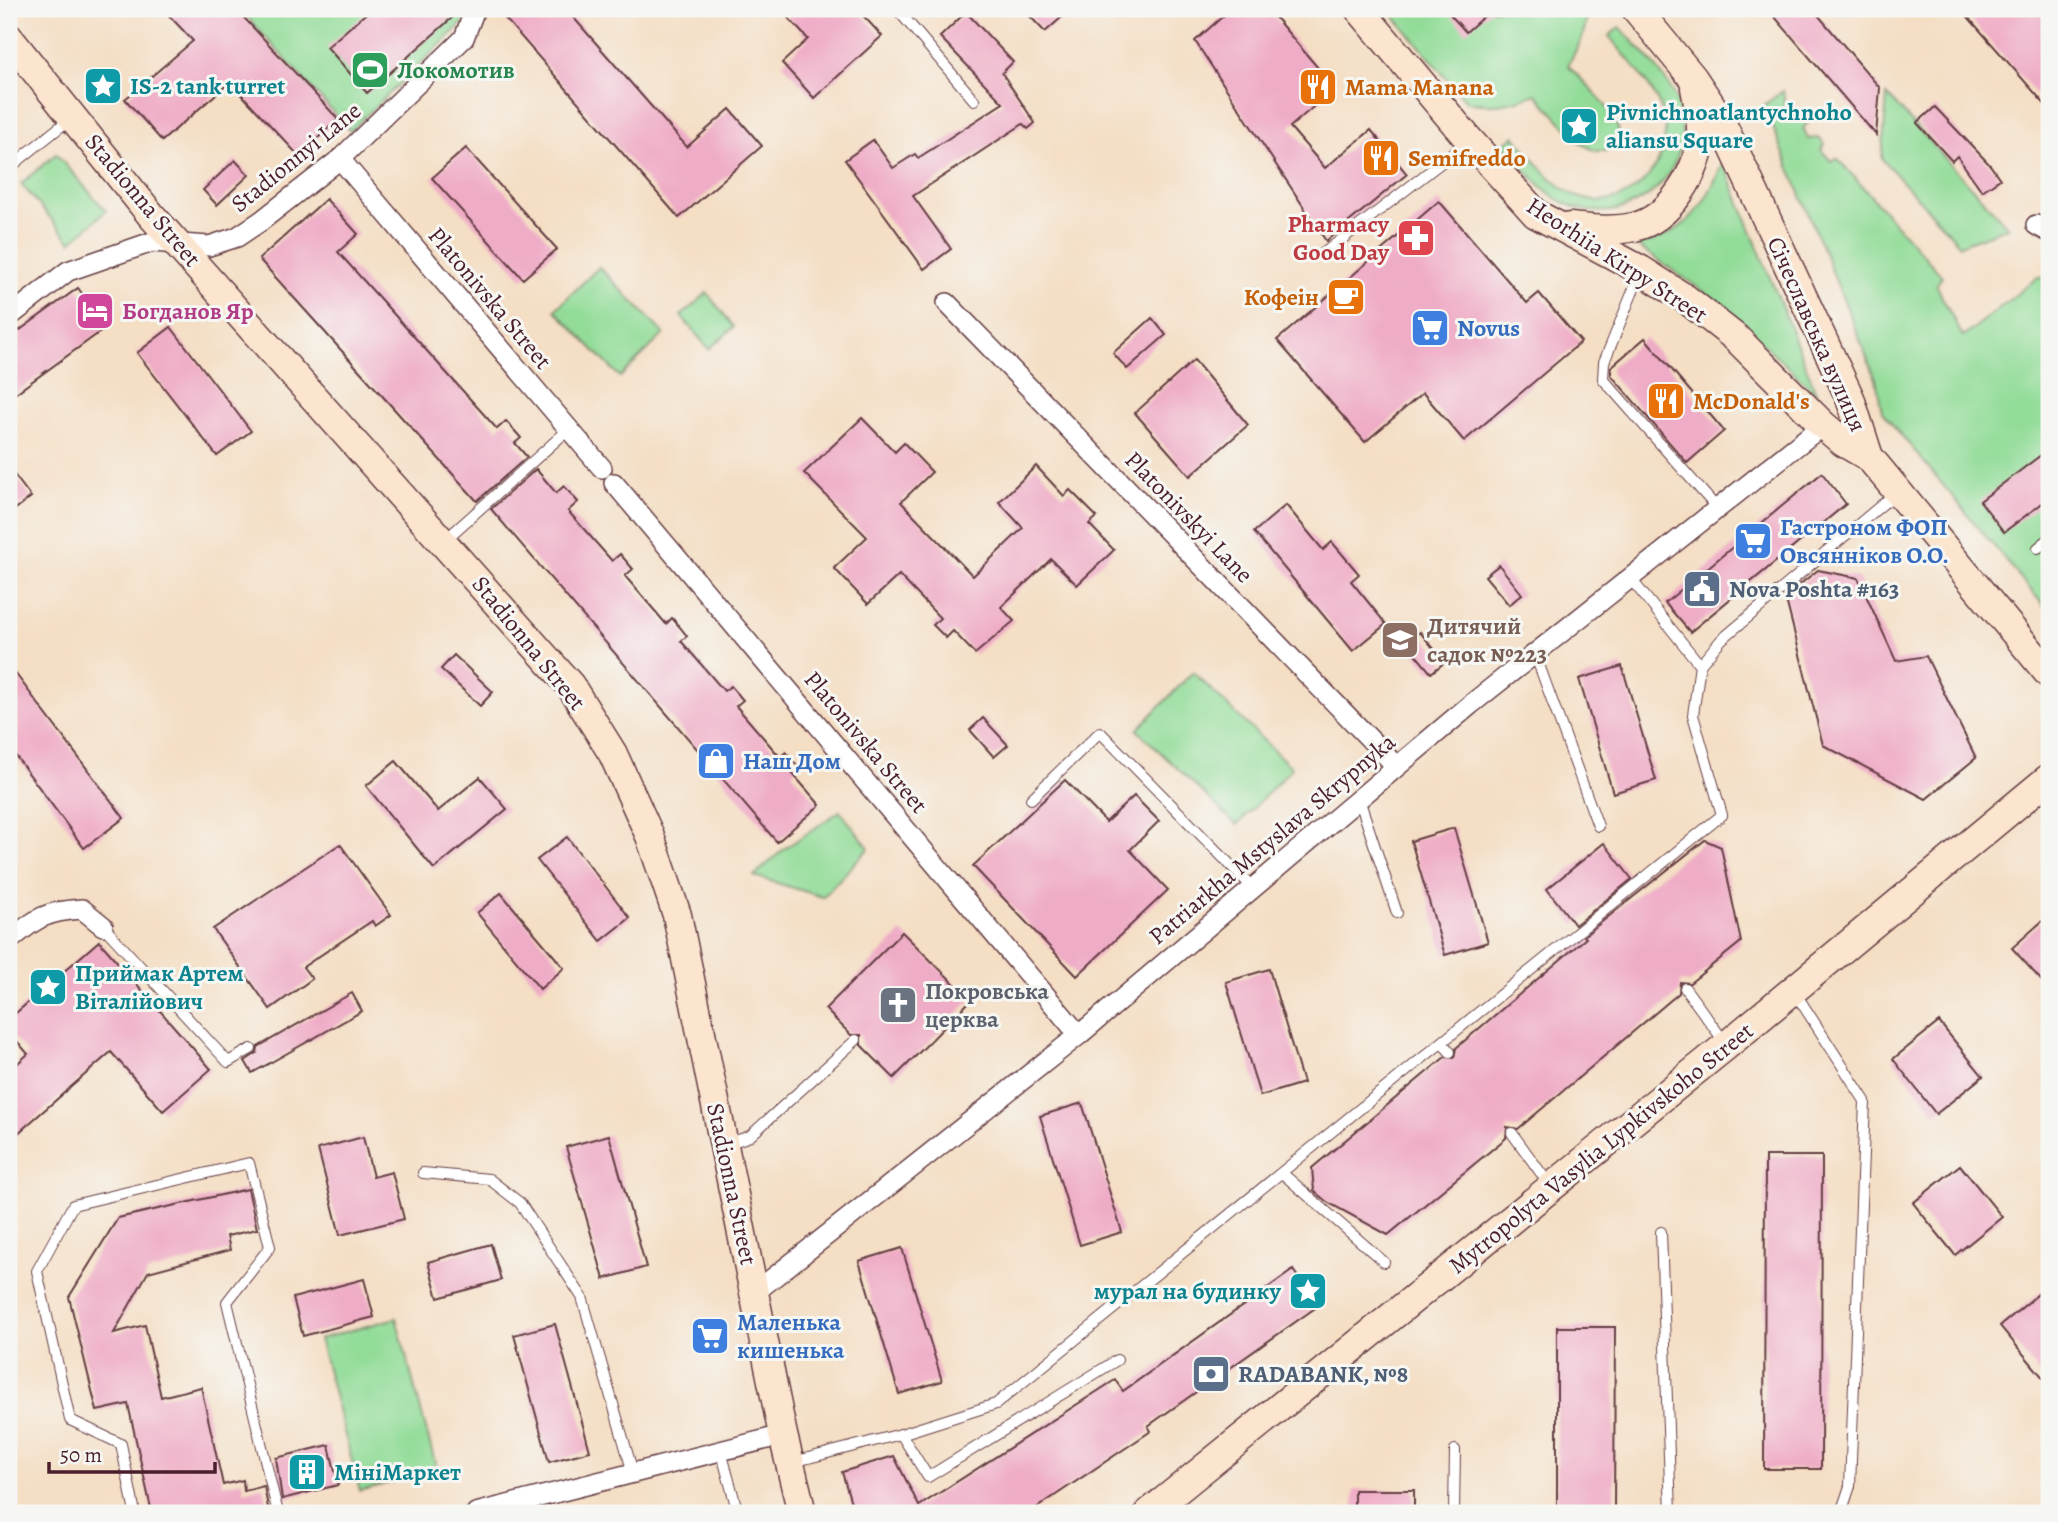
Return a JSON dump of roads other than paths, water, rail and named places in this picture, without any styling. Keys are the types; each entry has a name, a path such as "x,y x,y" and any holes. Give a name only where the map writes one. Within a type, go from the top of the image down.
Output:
{"street":[{"name":"Stadionnyi Lane","path":"9,317 68,271 152,242 209,246 237,237 340,159 464,38 475,9"},
{"name":"Heorhiia Kirpy Street","path":"1359,9 1469,141 1528,206 1555,225 1642,270 1686,299 1736,338 1823,425 1843,442 1869,457"},
{"name":"Січеславська вулиця","path":"1636,9 1693,78 1719,117 1850,398 1869,457 2049,674"},
{"name":"Stadionna Street","path":"9,38 151,215 570,685 613,754 650,836 677,915 783,1435 802,1513"},
{"path":"1555,225 1606,230 1636,227 1659,214 1681,191 1701,138 1693,78"},
{"name":"Platonivska Street","path":"340,159 1079,1035"},
{"name":"Platonivskyi Lane","path":"947,303 1396,766"},
{"name":"Patriarkha Mstyslava Skrypnyka","path":"754,1293 1079,1035 1396,766 1631,579 1716,507 1823,425"},
{"name":"Mytropolyta Vasylia Lypkivskoho Street","path":"1150,1513 1727,1045 2049,778"},
{"path":"9,941 34,919 52,911 82,909 103,926"},
{"path":"476,1513 783,1435"}],"lane":[{"path":"897,9 974,100"},
{"path":"9,168 73,115"},
{"path":"1325,253 1469,141"},
{"path":"1642,270 1604,362 1603,379 1716,507"},
{"path":"444,541 569,429"},
{"path":"789,1463 901,1434 996,1404 1621,904 1722,815 1693,715 1700,665 1721,640 1897,492"},
{"path":"2038,548 2049,539"},
{"path":"1631,579 1700,665"},
{"path":"1535,654 1598,826"},
{"path":"1031,799 1100,733 1253,888"},
{"path":"1358,798 1397,913"},
{"path":"103,926 228,1062 251,1049"},
{"path":"1685,988 1727,1045"},
{"path":"1794,990 1865,1101 1850,1486 1841,1513"},
{"path":"723,1145 750,1136 856,1040"},
{"path":"1443,1044 1450,1052"},
{"path":"1512,1133 1552,1188"},
{"path":"135,1513 121,1444 71,1420 37,1271 73,1205 249,1163 270,1247 227,1302 278,1513"},
{"path":"423,1173 489,1179 520,1203 582,1297 633,1473"},
{"path":"1282,1173 1384,1262"},
{"path":"1661,1232 1671,1513"},
{"path":"901,1434 928,1477 1117,1360"},
{"path":"1454,1513 1455,1450"},
{"path":"721,1451 738,1513"}],"place":[{"name":"Локомотив","path":"370,70"},
{"name":"IS-2 tank turret","path":"103,86"},
{"name":"Mama Manana","path":"1318,87"},
{"name":"Pivnichnoatlantychnoho aliansu Square","path":"1579,126"},
{"name":"Semifreddo","path":"1381,158"},
{"name":"Pharmacy Good Day","path":"1416,238"},
{"name":"Кофеiн","path":"1346,297"},
{"name":"Богданов Яр","path":"95,311"},
{"name":"Novus","path":"1430,328"},
{"name":"McDonald's","path":"1666,401"},
{"name":"Гастроном ФОП Овсянніков О.О.","path":"1753,541"},
{"name":"Nova Poshta #163","path":"1702,589"},
{"name":"Дитячий садок №223","path":"1400,640"},
{"name":"Наш Дом","path":"716,761"},
{"name":"Приймак Артем Віталійович","path":"48,987"},
{"name":"Покровська церква","path":"898,1005"},
{"name":"мурал на будинку","path":"1308,1291"},
{"name":"Маленька кишенька","path":"710,1336"},
{"name":"RADABANK, №8","path":"1211,1374"},
{"name":"МініМаркет","path":"307,1472"}]}
